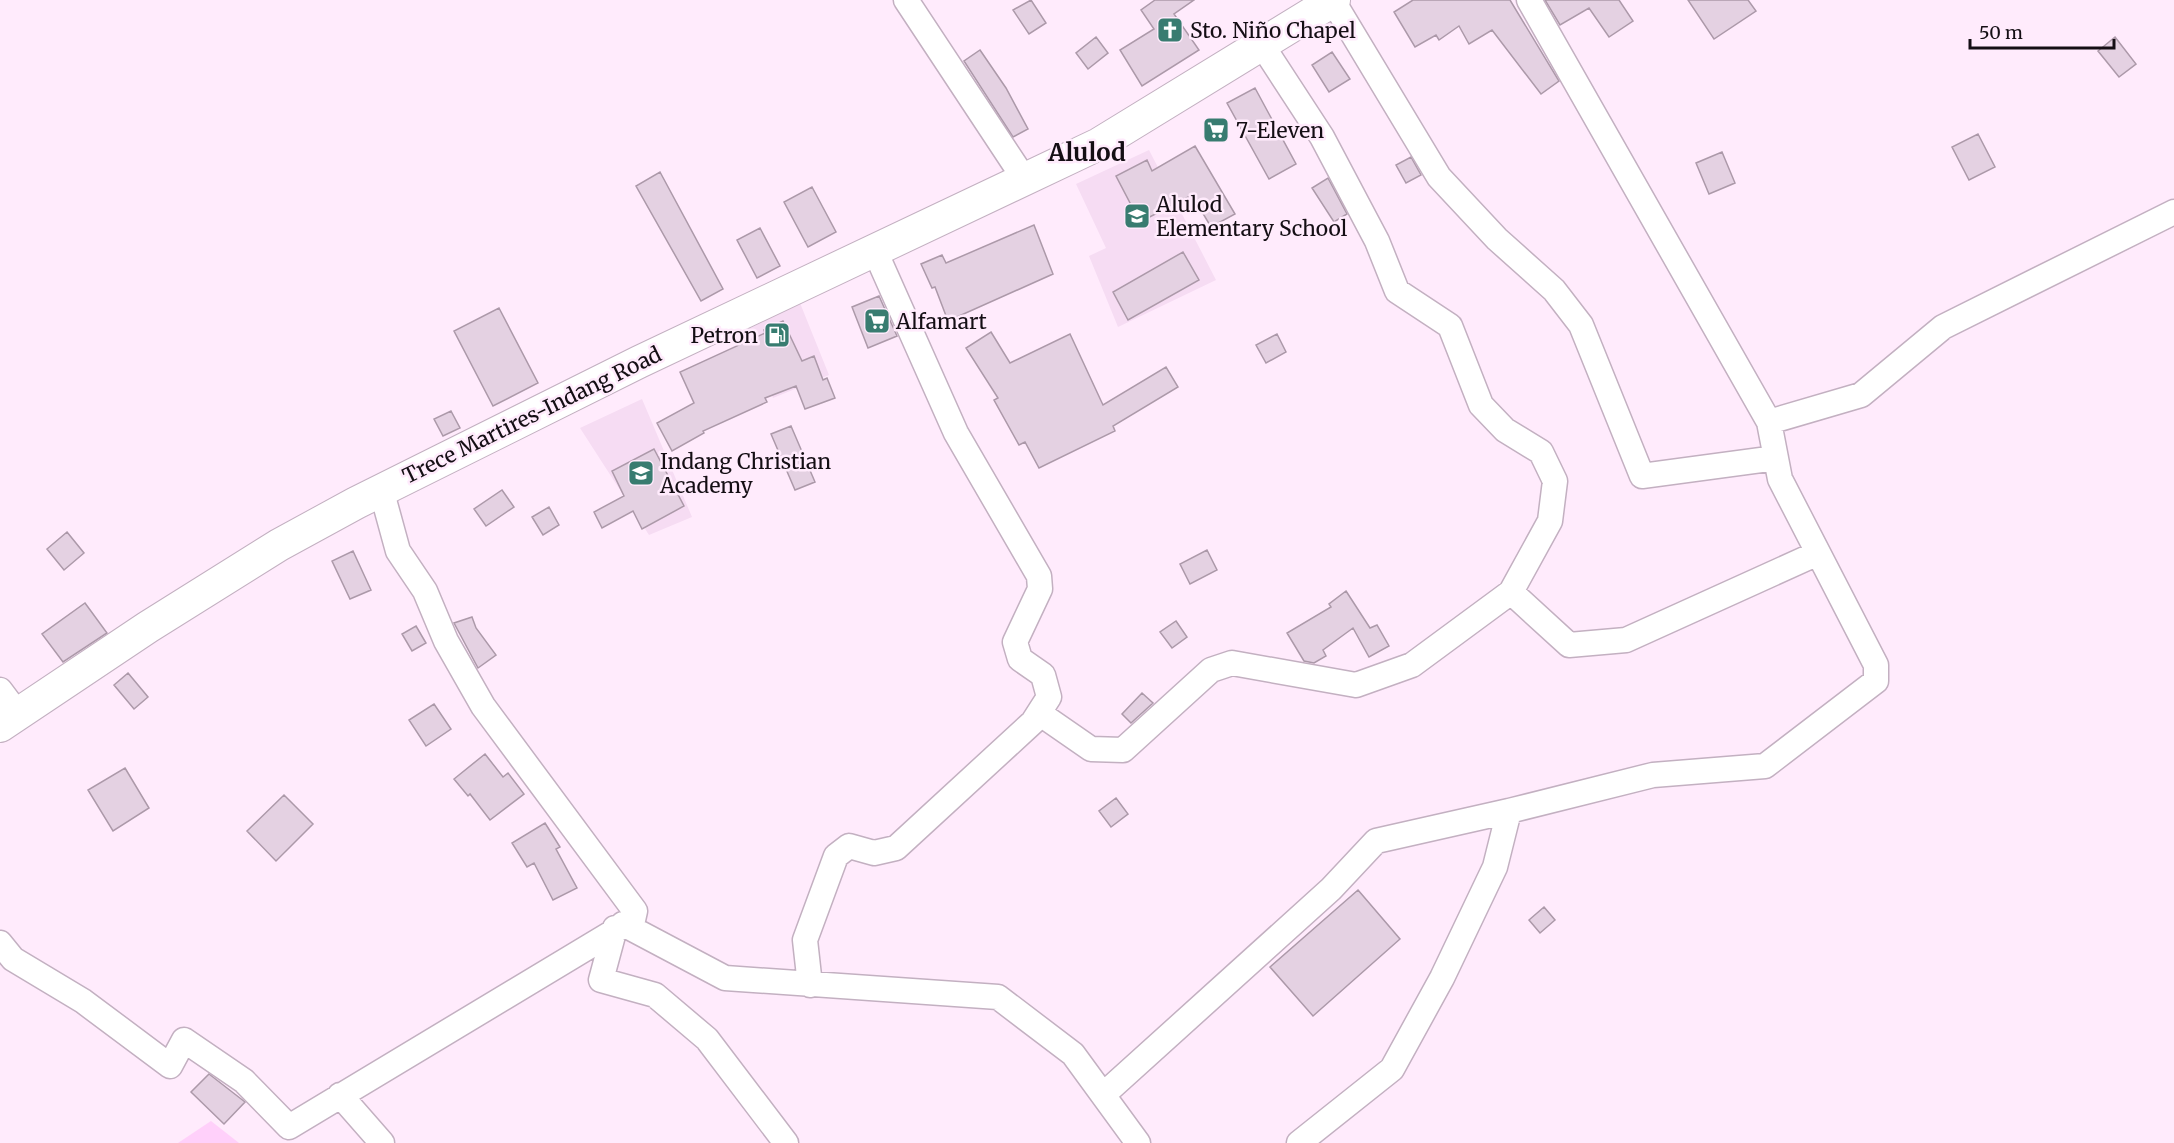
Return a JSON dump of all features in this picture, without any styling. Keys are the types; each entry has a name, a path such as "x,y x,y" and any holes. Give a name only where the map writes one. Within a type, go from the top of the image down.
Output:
{"main road":[{"name":"Trece Martires-Indang Road","path":"6,710 148,627 279,545 381,489 1099,144 1333,0"}],"street":[{"path":"906,0 1025,180"},
{"path":"1333,0 1439,177 1497,239 1554,290 1581,325 1642,476 1776,458"},
{"path":"1103,1095 1331,889 1376,841 1653,776 1765,766 1876,681 1876,665 1780,479 1769,422 1529,0"},
{"path":"1039,712 1091,749 1123,750 1211,670 1232,663 1356,685 1412,665 1511,592 1550,521 1555,481 1541,452 1505,430 1481,405 1450,327 1397,291 1377,241 1322,137 1262,45"},
{"path":"1769,422 1861,395 1943,327 2174,212"},
{"path":"810,985 805,940 836,856 849,846 874,853 896,848 1033,722 1049,698 1043,675 1020,659 1015,642 1040,589 1039,576 956,433 874,251"},
{"path":"0,943 13,959 82,1001 170,1066 184,1040 244,1081 289,1126 619,926 633,920 635,911 483,706 447,641 425,591 398,551 381,489"},
{"path":"1511,592 1569,645 1626,640 1818,553"},
{"path":"1299,1143 1392,1069 1442,978 1495,867 1509,811"},
{"path":"619,926 725,978 998,997 1073,1054 1138,1143"},
{"path":"619,926 601,980 655,995 707,1039 786,1143"},
{"path":"340,1095 382,1143"}],"shaded area":[{"name":"Alulod Elementary School","path":"1149,150 1216,280 1118,327 1089,256 1106,248 1076,184"},
{"path":"800,303 829,375 773,398 743,332"},
{"name":"Indang Christian Academy","path":"642,399 692,517 649,535 580,428"},
{"path":"211,1121 239,1143 178,1143"}],"building":[{"path":"1031,0 1046,23 1029,34 1013,10"},
{"path":"1155,0 1194,0 1174,14 1199,50 1142,86 1120,50 1154,29 1141,10"},
{"path":"1413,0 1510,0 1559,81 1541,94 1492,30 1469,44 1459,26 1439,40 1436,35 1415,47 1394,12"},
{"path":"1545,0 1619,0 1633,21 1609,37 1589,8 1560,25"},
{"path":"1688,0 1748,0 1756,11 1714,39"},
{"path":"1096,37 1108,53 1088,69 1076,53"},
{"path":"2115,37 2136,64 2119,77 2098,51"},
{"path":"980,50 1006,88 1028,129 1013,137 964,61"},
{"path":"1332,52 1350,79 1329,92 1312,65"},
{"path":"1255,88 1296,164 1269,179 1227,103"},
{"path":"1978,134 1995,167 1969,180 1952,147"},
{"path":"1195,146 1235,214 1211,227 1192,195 1140,222 1116,176 1147,160 1152,171"},
{"path":"1722,152 1735,183 1709,194 1696,163"},
{"path":"1411,157 1421,175 1406,183 1396,165"},
{"path":"660,172 723,289 701,301 636,186"},
{"path":"1328,178 1347,214 1334,222 1312,188"},
{"path":"812,187 836,232 808,247 784,202"},
{"path":"1034,225 1053,274 948,321 935,287 932,288 921,264 942,255 946,263"},
{"path":"760,228 780,266 757,278 737,240"},
{"path":"1183,252 1199,280 1128,320 1113,292"},
{"name":"Alfamart","path":"879,296 897,336 868,348 852,307"},
{"path":"499,308 538,383 493,406 454,331"},
{"path":"783,321 802,361 814,356 823,380 827,378 835,398 805,409 796,386 765,398 767,402 703,431 704,433 672,451 657,423 694,403 680,372 765,333 764,330"},
{"path":"991,332 1010,363 1070,334 1103,405 1166,367 1178,387 1113,426 1115,431 1039,468 1025,442 1019,445 994,400 998,398 966,348"},
{"path":"1277,334 1286,352 1266,363 1256,345"},
{"path":"451,411 460,428 443,436 434,419"},
{"path":"791,426 815,482 795,490 771,434"},
{"path":"654,449 684,506 642,529 633,511 602,528 594,512 624,496 612,471"},
{"path":"502,490 514,507 486,526 474,509"},
{"path":"549,507 559,525 543,535 532,517"},
{"path":"67,532 84,553 64,570 47,549"},
{"path":"1207,550 1217,570 1190,584 1180,564"},
{"path":"353,551 371,590 350,599 332,561"},
{"path":"1346,591 1370,628 1377,625 1389,646 1369,657 1353,628 1323,650 1326,656 1314,663 1304,661 1287,633 1331,607 1329,604"},
{"path":"85,603 107,633 63,662 42,634"},
{"path":"472,617 476,628 496,655 478,668 454,623"},
{"path":"1176,621 1187,637 1172,648 1160,632"},
{"path":"416,626 426,643 412,651 402,634"},
{"path":"128,673 148,697 134,709 114,685"},
{"path":"1142,693 1153,703 1131,723 1122,714"},
{"path":"434,704 451,729 426,746 409,720"},
{"path":"485,754 503,777 508,773 524,794 490,820 470,794 468,796 454,779"},
{"path":"125,768 149,808 113,831 88,790"},
{"path":"284,795 313,824 276,861 247,831"},
{"path":"1116,798 1128,814 1111,827 1099,811"},
{"path":"545,823 560,847 556,849 577,888 553,900 534,863 527,867 512,843"},
{"path":"1358,890 1400,939 1313,1016 1270,967"},
{"path":"1544,907 1555,920 1540,933 1529,920"},
{"path":"209,1074 245,1102 224,1124 191,1092"}],"place":[{"name":"Sto. Niño Chapel","path":"1170,30"},
{"name":"7-Eleven","path":"1216,130"},
{"name":"Alulod Elementary School","path":"1137,216"},
{"name":"Alfamart","path":"877,321"},
{"name":"Petron","path":"777,335"},
{"name":"Indang Christian Academy","path":"641,473"}],"district":[{"name":"Alulod","path":"1087,152"}]}
